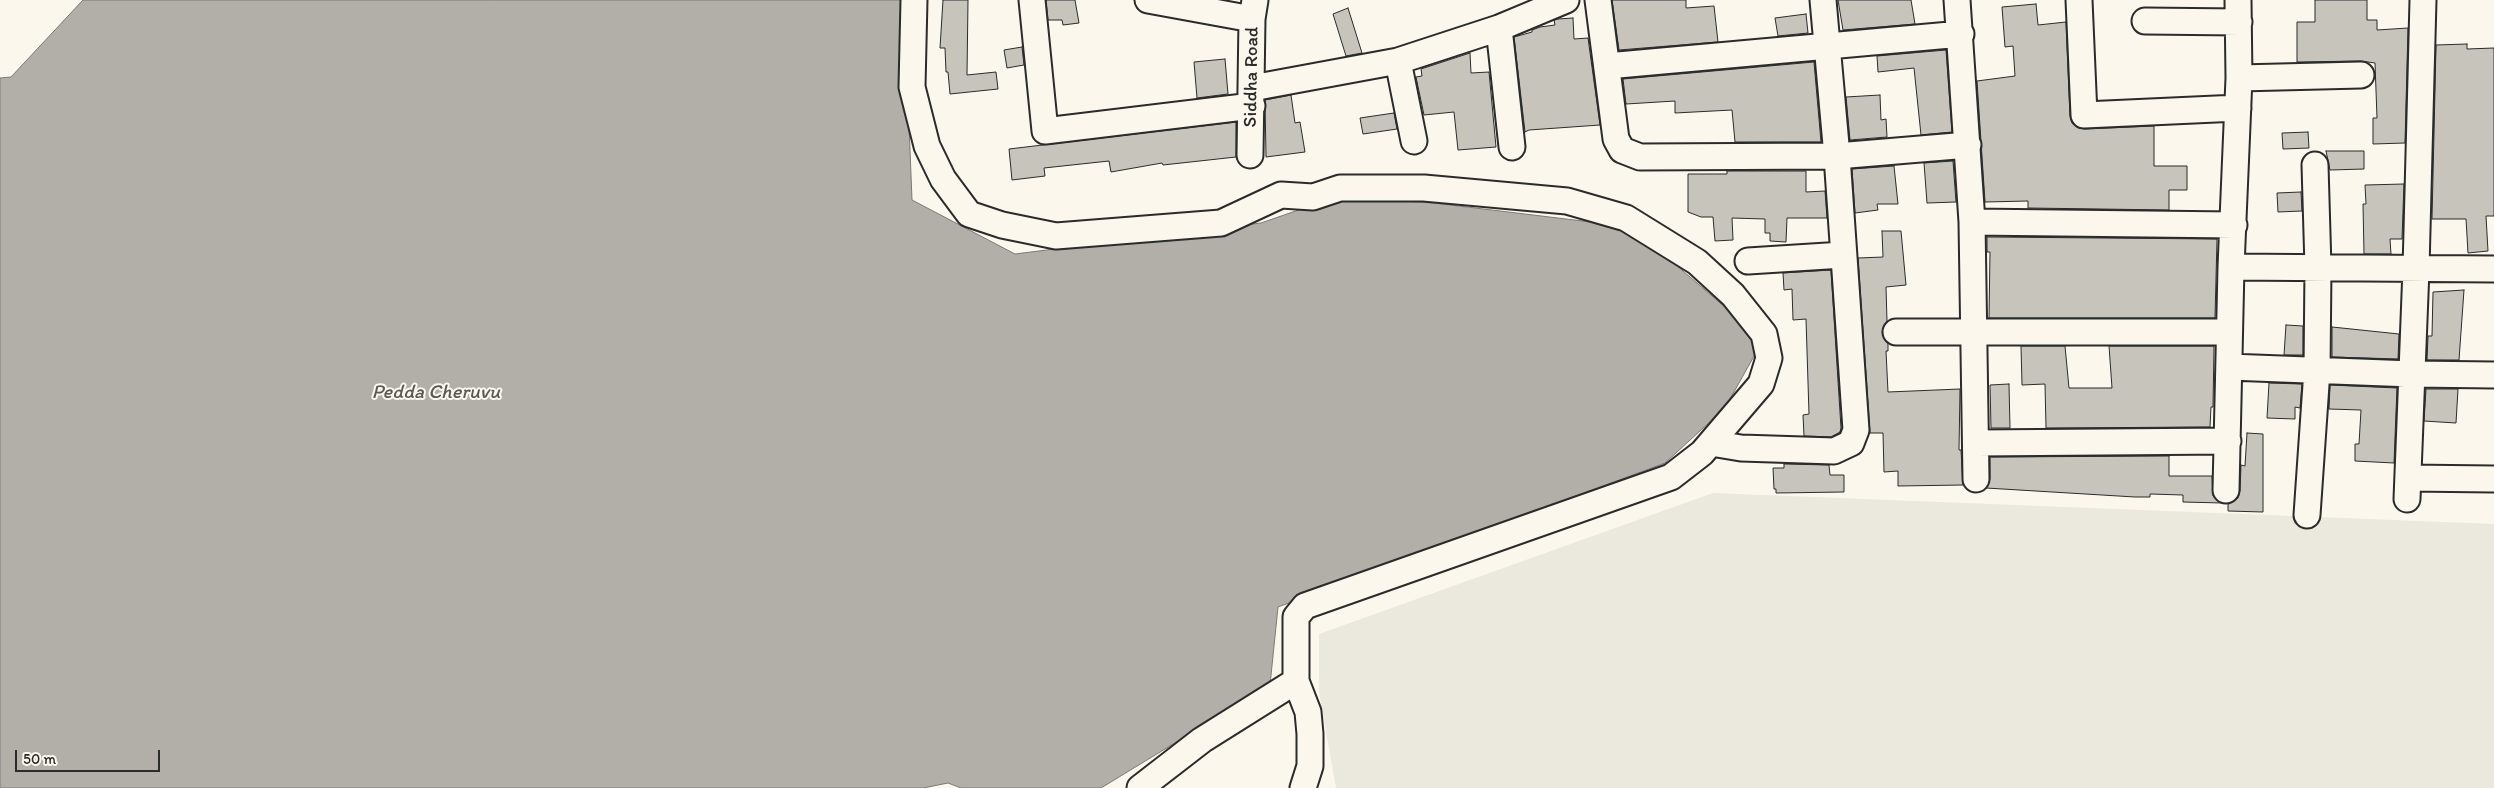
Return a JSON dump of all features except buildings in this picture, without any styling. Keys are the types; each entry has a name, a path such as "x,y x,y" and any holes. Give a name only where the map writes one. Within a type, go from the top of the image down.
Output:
{"street":[{"path":"914,0 912,87 926,146 943,179 969,214 1002,226 1056,236 1221,222 1281,195 1313,196 1340,188 1424,188 1567,201 1626,218 1697,262 1734,295 1764,334 1770,358 1761,384 1702,453 1671,477 1305,606 1296,617 1296,681 1308,712 1310,734 1310,766 1303,788"},
{"path":"1032,0 1045,131 1252,97 1398,61 1499,28 1566,0"},
{"path":"1148,0 1254,10"},
{"path":"1598,0 1616,139 1622,150 1640,157 1837,156 1968,145"},
{"path":"1711,443 1741,448 1834,451 1851,443 1856,430 1837,156 1823,0"},
{"path":"1957,0 1961,34 1972,222 1976,479"},
{"path":"2079,0 2084,115 2238,108"},
{"path":"2423,0 2416,269 2407,489 2494,479"},
{"name":"Siddha Road","path":"1250,155 1254,10"},
{"path":"2145,21 2238,11 2239,78 2231,267 2226,490"},
{"path":"1499,28 1512,147"},
{"path":"1607,66 1961,34"},
{"path":"1398,61 1414,141"},
{"path":"2239,78 2361,75"},
{"path":"2307,515 2317,370 2316,165"},
{"path":"1972,222 2234,226"},
{"path":"1748,261 1844,255"},
{"path":"2231,267 2494,269"},
{"path":"1896,332 2229,332"},
{"path":"2228,367 2494,375"},
{"path":"1976,443 2228,441"},
{"path":"1140,788 1202,740 1296,681"}],"shaded area":[{"path":"1713,493 2494,524 2494,788 1336,788 1319,692 1319,634"}],"water":[{"name":"Pedda Cheruvu","path":"83,0 904,0 912,200 1015,254 1261,223 1336,197 1434,203 1632,227 1763,340 1725,408 1665,463 1278,607 1270,685 1101,788 961,788 948,783 923,788 0,788 0,78 11,77"}]}
